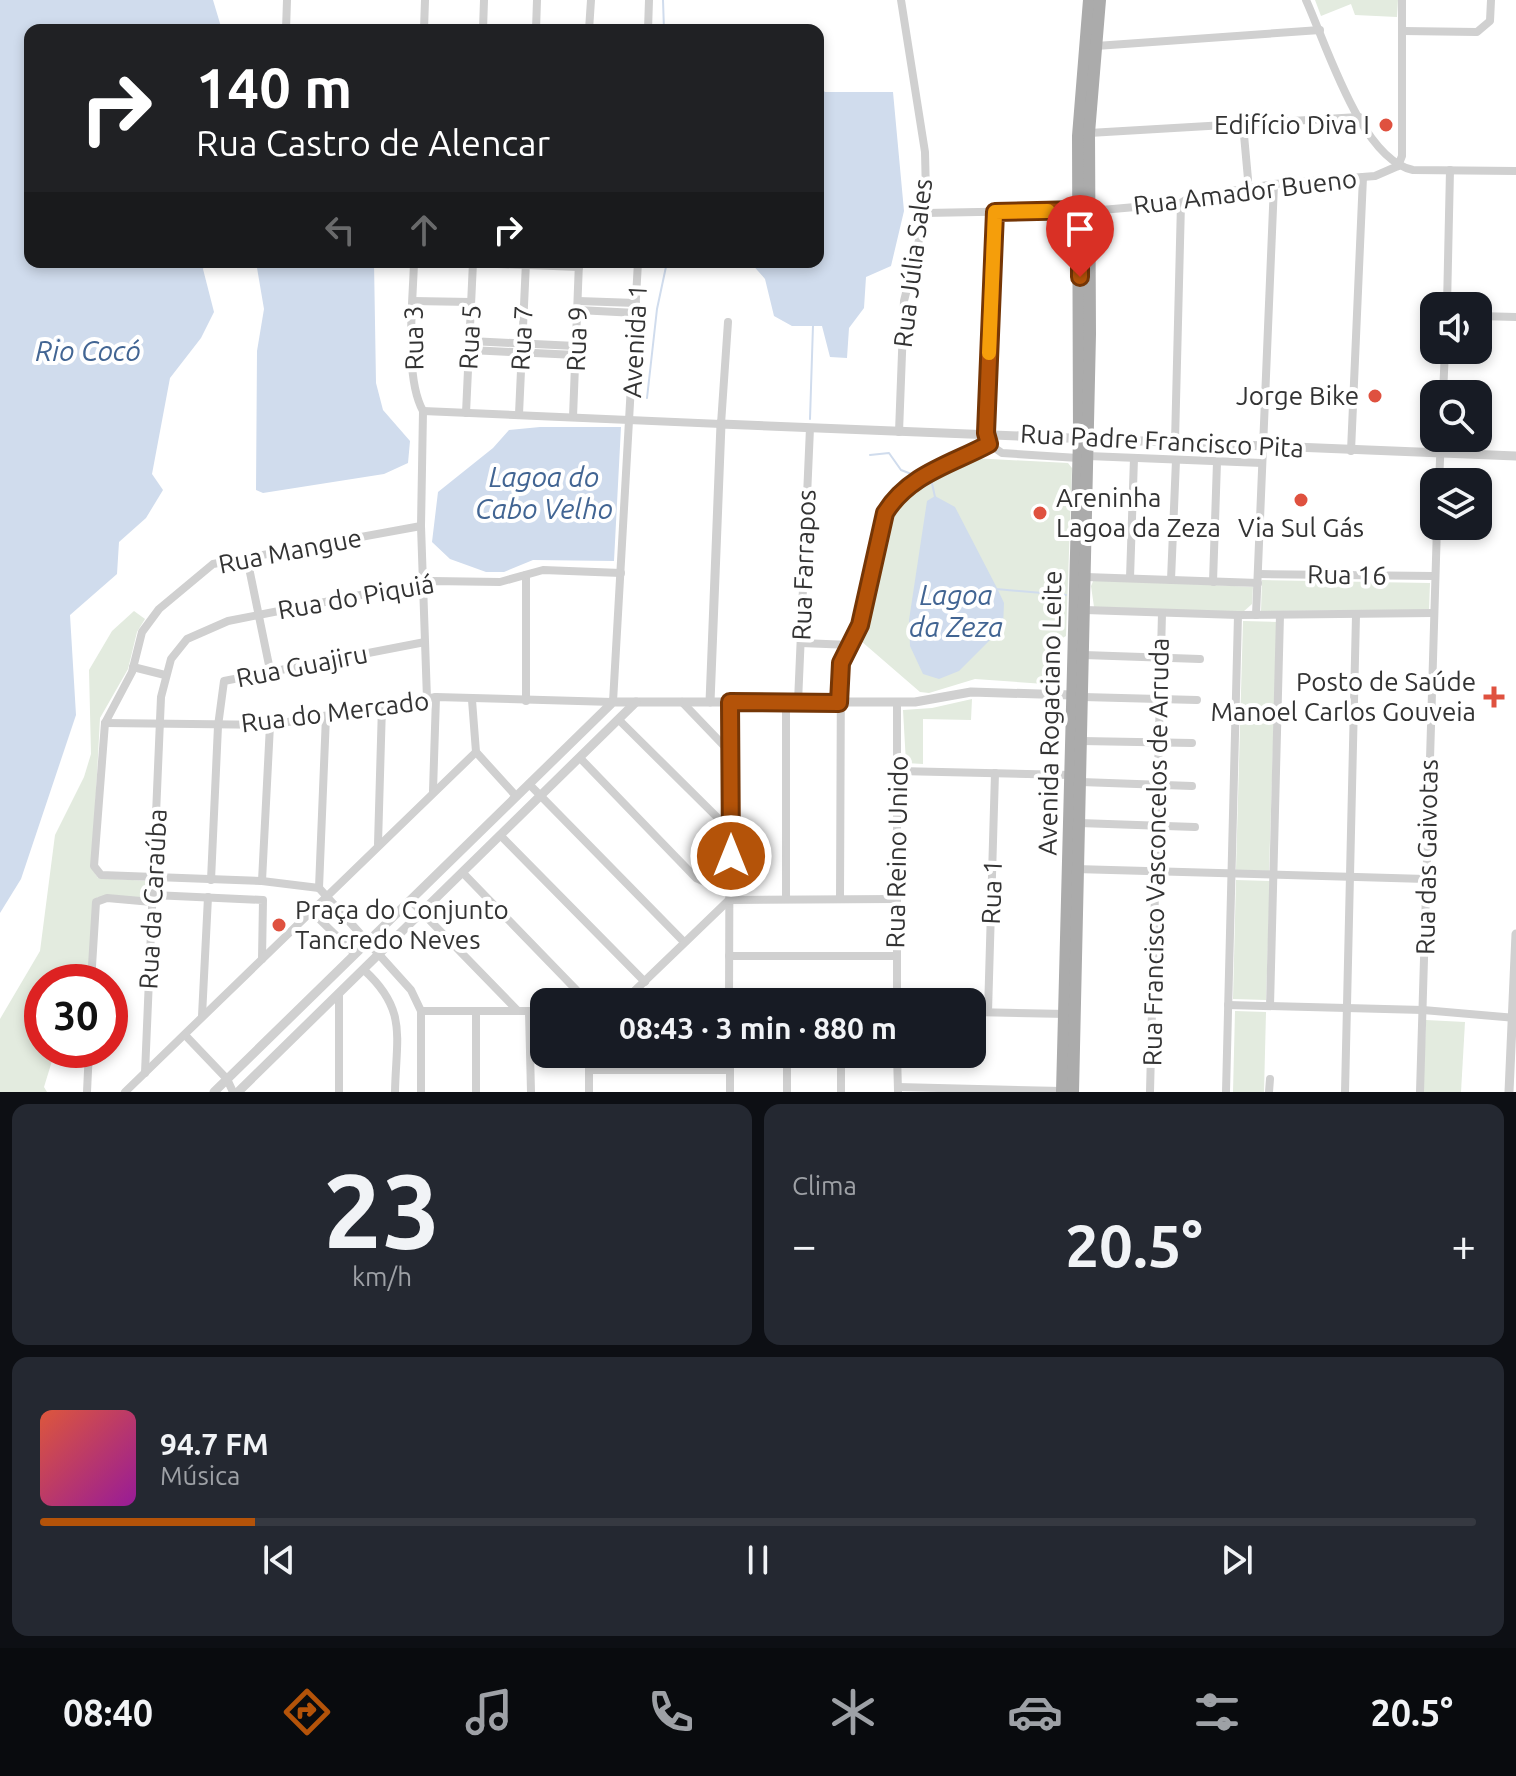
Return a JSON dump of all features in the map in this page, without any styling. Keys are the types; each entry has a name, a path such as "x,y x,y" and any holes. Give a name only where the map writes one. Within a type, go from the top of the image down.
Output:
{"main road":[{"name":"Avenida Rogaciano Leite","path":"1085,210 1078,121 1089,0"},
{"name":"Avenida Rogaciano Leite","path":"1073,1092 1070,1015 1081,594 1085,210 1100,0"},
{"name":"Avenida Rogaciano Leite","path":"1073,869 1079,823 1076,778 1082,741 1078,696 1084,655 1081,594"},
{"name":"Avenida Rogaciano Leite","path":"1062,1092 1070,1015"}],"street":[{"path":"286,24 287,0"},
{"path":"424,24 425,0"},
{"path":"483,24 484,0"},
{"path":"536,24 537,0"},
{"path":"589,24 591,0"},
{"path":"648,24 649,0"},
{"name":"Rua Júlia Sales","path":"899,432 904,301 925,213 925,152 901,0"},
{"path":"1306,0 1359,117 1380,150 1398,166 1516,171"},
{"path":"1398,166 1402,156 1402,0"},
{"path":"1403,31 1477,32 1485,28 1491,15 1491,0"},
{"path":"1096,46 1320,30"},
{"path":"1089,133 1359,117"},
{"path":"1243,124 1248,179"},
{"name":"Rua Amador Bueno","path":"925,213 1085,210 1181,203 1189,198 1274,184 1363,177 1398,166"},
{"path":"1447,292 1450,170"},
{"path":"1351,451 1363,177"},
{"path":"1256,615 1274,184"},
{"path":"1175,442 1181,203"},
{"path":"840,899 841,663 860,625 885,515 925,474 988,439 995,212"},
{"name":"Rua 3","path":"414,268 414,378 417,401 423,411 422,584 431,698 433,791"},
{"name":"Rua 5","path":"466,413 473,268"},
{"name":"Rua 7","path":"519,414 526,268"},
{"name":"Rua 9","path":"573,417 579,268"},
{"name":"Avenida 1","path":"613,702 638,268"},
{"path":"413,301 471,302"},
{"path":"578,306 636,308"},
{"path":"1492,316 1516,317"},
{"path":"710,702 728,322"},
{"path":"470,346 576,351"},
{"name":"Rua Padre Francisco Pita","path":"423,411 899,432 988,439 1083,438 1516,456"},
{"name":"Rua Farrapos","path":"798,702 810,428"},
{"name":"Rua Padre Francisco Pita","path":"988,439 1002,453 1262,463"},
{"path":"1440,468 1441,453"},
{"path":"1130,578 1134,458"},
{"path":"1171,580 1176,460"},
{"path":"1213,582 1217,462"},
{"name":"Rua Mangue","path":"105,723 133,667 142,632 159,609 208,566 421,526"},
{"name":"Rua das Gaivotas","path":"1420,1092 1436,540"},
{"path":"247,558 270,670"},
{"name":"Rua do Piquiá","path":"160,725 165,675 178,649 196,632 259,614 432,581 500,582 543,570 621,573"},
{"path":"526,575 526,701"},
{"name":"Rua 16","path":"1081,594 1130,578 1213,582 1258,578 1434,576"},
{"path":"1081,594 1162,613 1433,613"},
{"name":"Rua Francisco Vasconcelos de Arruda","path":"1150,1092 1162,613"},
{"path":"1226,1092 1238,615"},
{"path":"1270,1006 1280,615"},
{"path":"1345,1092 1356,615"},
{"name":"Rua Guajiru","path":"218,726 224,681 425,642"},
{"path":"801,643 851,645"},
{"path":"1084,655 1200,659"},
{"path":"133,667 165,675"},
{"path":"214,1092 613,702 925,702 971,692 1197,700"},
{"name":"Rua do Mercado","path":"105,723 270,725 431,698 613,702"},
{"path":"472,700 476,752 516,796"},
{"path":"185,1035 227,1079 235,1092 339,995 636,702"},
{"path":"682,702 729,751"},
{"path":"729,988 730,702"},
{"path":"786,702 786,899"},
{"name":"Rua Reino Unido","path":"896,988 897,702"},
{"path":"378,845 382,706"},
{"path":"326,716 319,888 323,898 408,983 421,1011 421,1092"},
{"path":"619,720 731,831"},
{"path":"105,723 94,866 101,875 262,881 319,888"},
{"name":"Rua da Caraúba","path":"145,1073 160,725"},
{"path":"262,881 270,725"},
{"path":"211,880 218,726"},
{"path":"574,739 584,755 696,878 705,882 730,881"},
{"path":"1082,741 1192,743"},
{"path":"125,1092 476,752"},
{"path":"898,771 995,773 1192,786"},
{"name":"Rua 1","path":"988,1012 995,773"},
{"path":"529,784 684,942"},
{"path":"1079,823 1195,827"},
{"path":"501,836 645,982"},
{"path":"1073,869 1426,879"},
{"path":"463,873 574,988"},
{"path":"92,964 96,902 107,898 153,896 263,900 262,959"},
{"path":"202,1017 208,897"},
{"path":"638,988 729,900 896,899"},
{"path":"410,900 517,1010"},
{"path":"312,910 356,953"},
{"path":"1509,1092 1516,934"},
{"path":"729,956 895,956"},
{"path":"366,968 386,990 395,1010 395,1092"},
{"path":"339,995 339,1092"},
{"path":"1228,1005 1423,1010 1514,1018"},
{"path":"421,1011 529,1011 531,1092"},
{"path":"476,1011 476,1092"},
{"path":"988,1012 1070,1015"},
{"path":"87,1092 88,1068"},
{"path":"787,1068 787,1092"},
{"path":"841,1068 841,1092"},
{"path":"897,1068 898,1089 1062,1092"},
{"path":"589,1092 589,1070 730,1070 730,1092"},
{"path":"1269,1092 1270,1079"}],"shaded area":[{"path":"1315,0 1398,0 1397,17 1355,15 1351,4 1321,16"},
{"path":"972,458 1068,463 1072,468 1066,636 1061,639 1062,680 1059,685 975,679 929,693 920,692 861,641 895,509 929,480"},
{"path":"1094,579 1253,587 1252,604 1243,612 1094,607 1091,586"},
{"path":"1262,580 1430,583 1429,610 1261,611"},
{"path":"134,611 145,619 137,632 128,669 100,718 92,869 98,878 149,881 149,897 97,897 90,964 32,964 40,951 55,835 84,777 91,754 89,670 112,631"},
{"path":"1243,621 1277,622 1269,871 1236,870"},
{"path":"972,699 971,720 923,719 923,764 906,763 903,710 932,708"},
{"path":"1236,880 1270,881 1266,1000 1233,999"},
{"path":"24,978 24,1068 50,1068 44,1087 47,1092 0,1092 0,1019"},
{"path":"1235,1011 1266,1012 1264,1092 1233,1092"},
{"path":"1426,1020 1465,1022 1461,1092 1423,1092"}],"water":[{"name":"Rio Cocó","path":"0,0 213,0 220,24 24,24 24,268 203,268 214,312 201,338 170,378 152,474 163,490 146,518 119,542 117,574 70,615 76,715 21,879 0,913"},
{"path":"824,91 893,92 904,211 891,266 866,277 864,308 849,328 847,358 830,357 822,326 792,326 774,316 765,279 755,268 824,268"},
{"path":"257,268 374,268 376,383 383,410 410,441 408,463 384,474 263,493 256,490 257,351 264,309"},
{"name":"Lagoa do Cabo Velho","path":"621,427 614,561 533,560 504,572 486,572 450,559 432,542 438,492 493,448 509,430"},
{"name":"Lagoa da Zeza","path":"935,496 955,507 1004,603 1003,627 959,671 939,679 923,674 910,646 909,620 927,501"}],"waterway":[{"path":"663,0 664,24"},
{"path":"647,398 657,309 666,268"},
{"path":"810,419 813,325"},
{"path":"870,455 889,453 901,470 914,475"},
{"path":"931,479 935,497"},
{"path":"996,589 1066,595"}],"slow traffic":[{"path":"989,353 995,212 1048,211"}],"place":[{"name":"Edifício Diva I","path":"1386,125"},
{"name":"Jorge Bike","path":"1375,396"},
{"name":"Via Sul Gás","path":"1301,500"},
{"name":"Areninha Lagoa da Zeza","path":"1040,513"},
{"name":"Posto de Saúde Manoel Carlos Gouveia","path":"1494,697"},
{"name":"Praça do Conjunto Tancredo Neves","path":"279,925"}],"route":[{"path":"731,856 730,702 839,703 841,663 860,625 885,513 896,499 930,471 989,444 986,433 995,212 1080,210 1080,277"}]}
